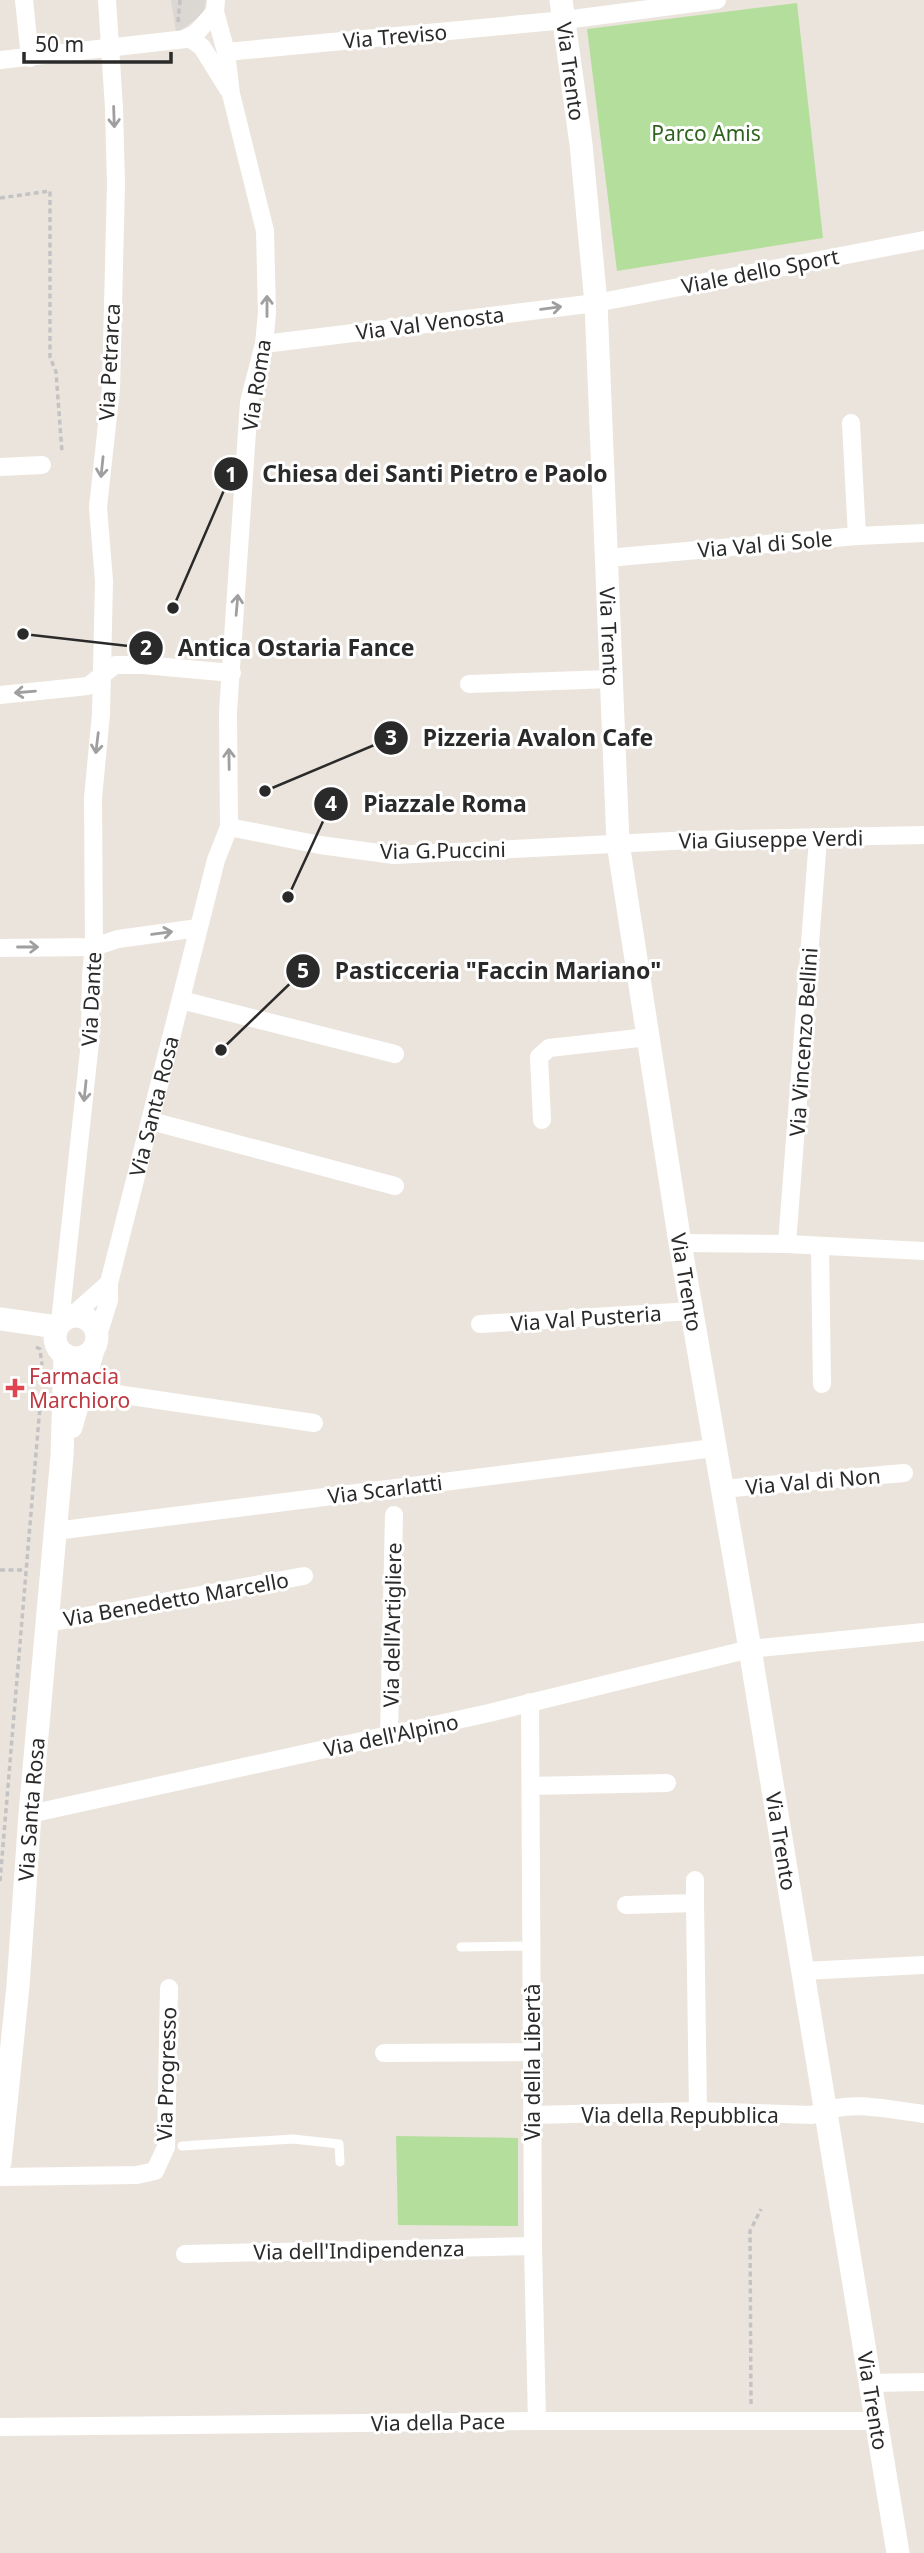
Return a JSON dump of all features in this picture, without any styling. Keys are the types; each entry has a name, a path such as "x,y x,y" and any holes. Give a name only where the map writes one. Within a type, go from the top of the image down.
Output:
{"street":[{"path":"24,0 30,58"},
{"name":"Via Petrarca","path":"102,675 104,582 98,507 111,388 116,184 107,0"},
{"name":"Via Treviso","path":"226,52 563,10 718,0"},
{"path":"0,60 110,49 197,32 215,6"},
{"name":"Via Roma","path":"198,928 216,860 229,827 228,712 250,402 264,344 267,313 265,230 230,94 226,52 215,6"},
{"name":"Via Trento","path":"563,10 581,144 596,303 618,843 680,1243 751,1649 898,2553"},
{"name":"Via Roma","path":"182,34 202,47 230,94"},
{"name":"Viale dello Sport","path":"596,303 924,240"},
{"name":"Via Val Venosta","path":"264,344 596,303"},
{"path":"851,423 857,536"},
{"path":"0,467 42,465"},
{"name":"Via Val di Sole","path":"607,558 857,536 924,533"},
{"path":"0,695 88,686 115,665 232,673"},
{"name":"Via Dante","path":"62,1331 90,1042 94,947 93,798 102,675"},
{"path":"469,684 611,679"},
{"name":"Via G.Puccini","path":"229,827 320,845 394,855 618,843"},
{"name":"Via Giuseppe Verdi","path":"618,843 924,835"},
{"name":"Via Vincenzo Bellini","path":"787,1244 818,839"},
{"path":"0,948 94,947 118,939 198,928"},
{"name":"Via Santa Rosa","path":"62,1457 109,1300 109,1283 198,928"},
{"path":"181,1000 395,1054"},
{"path":"542,1120 539,1057 549,1048 648,1037"},
{"path":"150,1121 395,1186"},
{"path":"680,1243 787,1244 924,1251"},
{"path":"820,1247 822,1384"},
{"path":"62,1331 109,1283"},
{"name":"Via Val Pusteria","path":"480,1324 692,1311"},
{"path":"17,1328 62,1331 86,1317 96,1328 96,1342 77,1358 62,1331"},
{"name":"Via Santa Rosa","path":"0,2162 9,1986 30,1814 62,1457 62,1331"},
{"path":"83,1389 314,1423"},
{"name":"Via Scarlatti","path":"55,1531 714,1448"},
{"name":"Via Val di Non","path":"723,1489 904,1474"},
{"name":"Via dell'Artigliere","path":"389,1735 394,1515"},
{"name":"Via Benedetto Marcello","path":"48,1623 304,1576"},
{"name":"Via dell'Alpino","path":"30,1814 389,1735 751,1649 924,1632"},
{"name":"Via della Libertà","path":"530,1702 533,2246 537,2421"},
{"path":"531,1786 667,1783"},
{"path":"695,1880 698,2111"},
{"path":"626,1905 695,1903"},
{"path":"803,1971 924,1965"},
{"name":"Via Progresso","path":"0,2177 137,2175 155,2171 166,2147 169,1988"},
{"path":"384,2053 532,2052"},
{"name":"Via della Repubblica","path":"533,2115 698,2111 791,2116 812,2115 826,2109 854,2104 924,2114"},
{"name":"Via dell'Indipendenza","path":"185,2254 533,2246"},
{"path":"870,2383 924,2382"},
{"name":"Via della Pace","path":"0,2427 537,2421 877,2421"}],"lane":[{"path":"461,1947 532,1946"},
{"path":"182,2146 293,2139 339,2144 340,2162"}],"path":[{"path":"180,0 182,34"},
{"path":"0,198 50,191 50,357 56,372 62,452"},
{"path":"17,1328 40,1349 43,1370"},
{"path":"0,1881 41,1390"},
{"path":"0,1570 25,1570"},
{"path":"751,2420 750,2231 761,2209"}],"green space":[{"name":"Parco Amis","path":"797,3 823,238 617,271 587,29"},
{"path":"396,2136 518,2138 518,2226 398,2225"}],"shaded area":[{"path":"171,0 206,0 203,14 176,32"}],"place":[{"name":"Chiesa dei Santi Pietro e Paolo","path":"173,608"},
{"name":"Antica Ostaria Fance","path":"23,634"},
{"name":"Pizzeria Avalon Cafe","path":"265,791"},
{"name":"Piazzale Roma","path":"288,897"},
{"name":"Pasticceria \"Faccin Mariano\"","path":"221,1050"},
{"name":"Farmacia Marchioro","path":"15,1388"}]}
